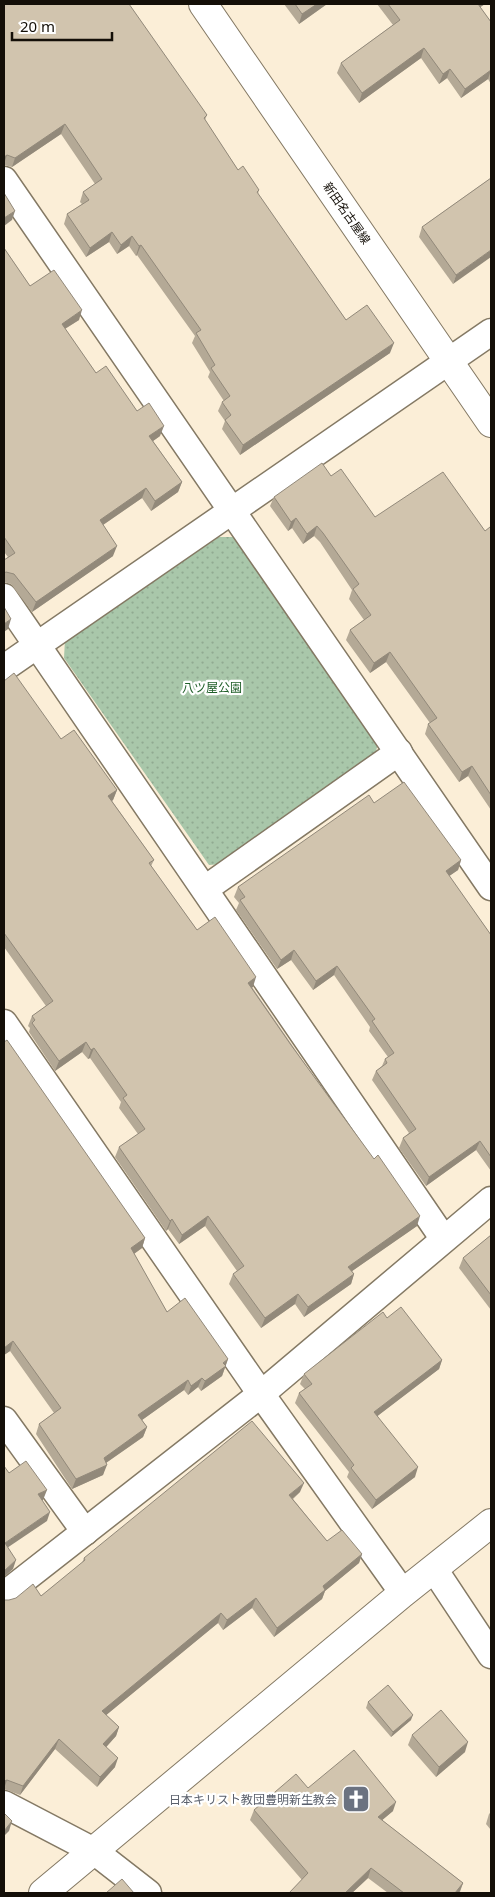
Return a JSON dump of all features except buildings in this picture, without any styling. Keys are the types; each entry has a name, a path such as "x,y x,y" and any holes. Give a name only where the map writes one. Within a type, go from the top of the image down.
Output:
{"street":[{"name":"新田名古屋線","path":"203,4 491,423"},
{"path":"4,180 491,887"},
{"path":"4,668 491,332"},
{"path":"4,597 443,1238"},
{"path":"205,889 399,752"},
{"path":"4,1022 261,1394 403,1593"},
{"path":"4,1595 261,1394 443,1238 491,1200"},
{"path":"4,1420 85,1532"},
{"path":"44,1893 403,1593 491,1523"},
{"path":"434,1569 491,1655"},
{"path":"4,1804 94,1851 148,1893"}],"green space":[{"name":"八ツ屋公園","path":"219,537 235,537 378,741 375,758 224,864 209,865 64,658 65,639"}],"place":[{"name":"日本キリスト教団豊明新生教会","path":"356,1799"}]}
